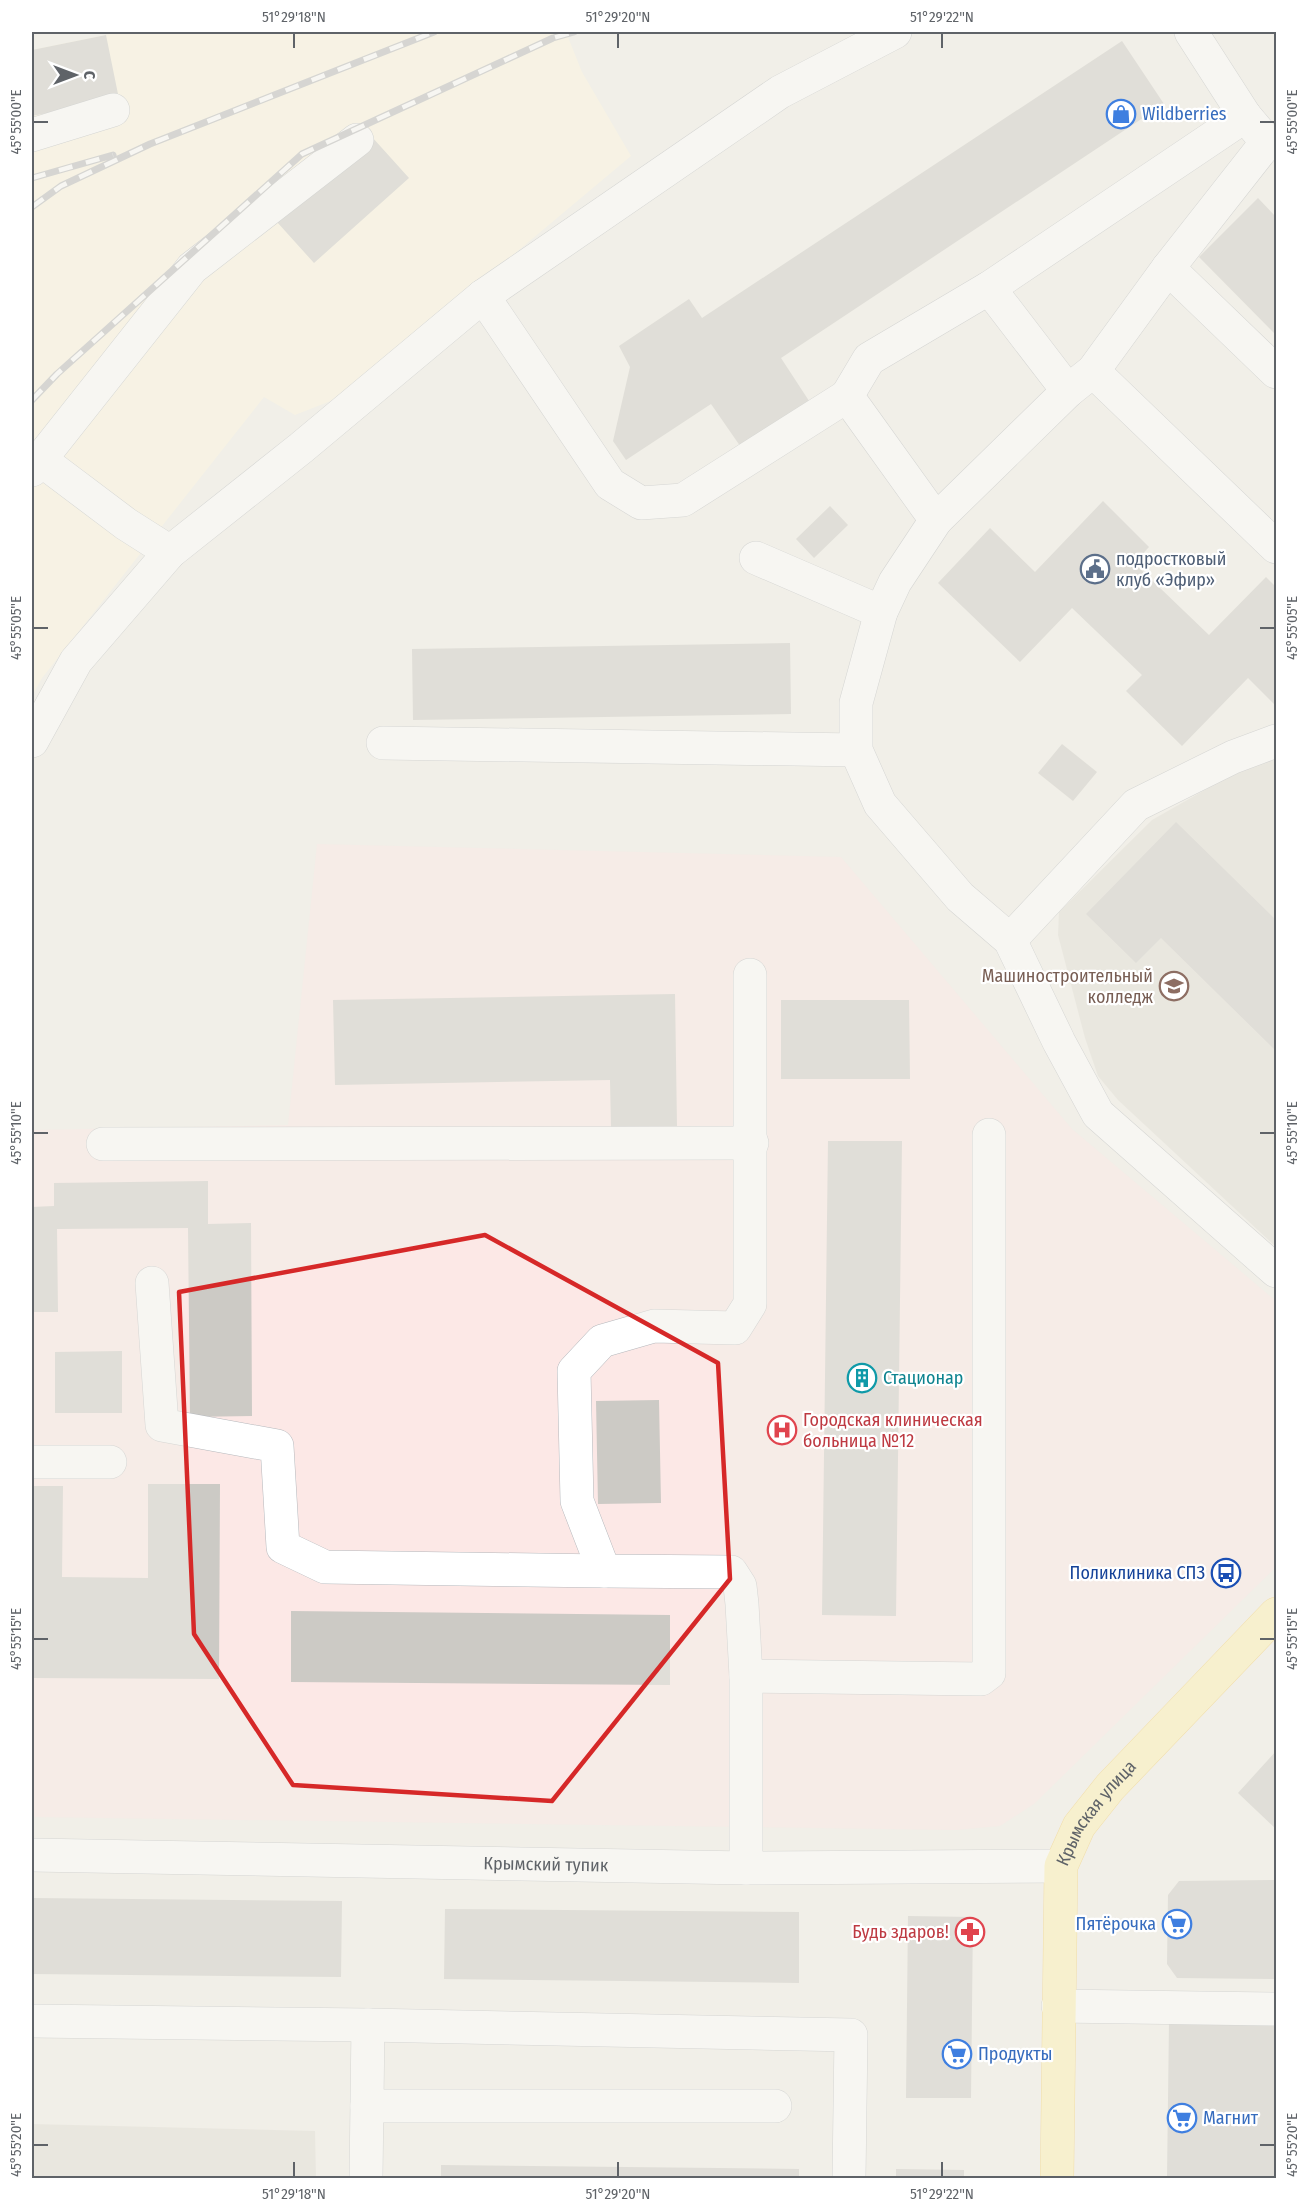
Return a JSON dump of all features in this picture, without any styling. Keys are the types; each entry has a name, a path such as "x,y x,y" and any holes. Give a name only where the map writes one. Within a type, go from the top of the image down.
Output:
{"main road":[{"name":"Крымская улица","path":"1057,2178 1060,1866 1079,1826 1110,1787 1276,1614"}],"street":[{"path":"32,741 76,661 170,552 301,448 483,296 780,92 895,32"},
{"path":"1191,32 1245,116 1272,142 1168,268 1093,371 1068,392 936,520 895,582 881,612 856,703 856,750 880,804 960,897 1010,940 1059,1042 1098,1114 1276,1271"},
{"path":"32,135 113,110"},
{"path":"483,296 610,484 641,503 683,500 847,396 869,359 989,288 1245,116"},
{"path":"170,552 36,465 192,268 357,140"},
{"path":"1168,268 1276,372"},
{"path":"989,288 1068,392"},
{"path":"1093,371 1276,546"},
{"path":"847,396 936,520"},
{"path":"756,558 881,612"},
{"path":"1010,940 1136,805 1233,757 1276,741"},
{"path":"383,743 856,750"},
{"path":"604,1571 577,1501 574,1371 602,1341 654,1326 735,1328 750,1304 752,1143 750,975"},
{"path":"746,1676 981,1679 989,1673 989,1135"},
{"path":"103,1144 752,1143"},
{"path":"152,1282 162,1425 277,1446 283,1547 325,1567 731,1572 740,1586 746,1676 746,1868"},
{"path":"32,1462 110,1462"},
{"name":"Крымский тупик","path":"32,1855 746,1868 1060,1866"},
{"path":"1058,2006 1276,2010"},
{"path":"32,2021 851,2035 849,2178"},
{"path":"366,2178 368,2025"},
{"path":"367,2106 775,2106"}],"highlighted area":[{"path":"485,1235 718,1363 730,1579 552,1801 293,1785 194,1634 179,1292"}],"shaded area":[{"path":"120,32 566,32 582,72 631,156 346,395 295,415 264,397 42,678 32,696 32,50"},
{"name":"Машиностроительный колледж","path":"1261,758 1276,759 1276,1247 1118,1100 1098,1076 1085,1038 1058,935 1059,912 1152,820"},
{"name":"Городская клиническая больница №12","path":"317,844 841,857 1072,1129 1276,1301 1276,1567 1034,1804 1000,1826 956,1830 32,1817 32,1130 288,1125"},
{"path":"32,2124 315,2131 316,2178 32,2178"}],"building":[{"path":"106,35 119,99 32,116 32,50"},
{"path":"1122,41 1164,104 781,358 813,407 745,453 711,404 626,460 613,441 630,367 619,346 689,299 702,318"},
{"path":"372,137 409,178 314,263 277,222"},
{"path":"1258,198 1276,217 1276,335 1199,257"},
{"path":"1103,501 1149,547 1134,563 1209,635 1266,577 1276,587 1276,706 1248,678 1182,746 1126,691 1142,675 1072,608 1020,662 938,583 990,528 1035,572"},
{"path":"830,506 848,525 814,558 796,539"},
{"path":"790,643 791,714 413,720 412,649"},
{"path":"1062,744 1097,772 1073,801 1038,773"},
{"path":"1176,822 1276,920 1276,1051 1161,938 1136,963 1086,914"},
{"path":"675,994 677,1126 611,1127 610,1080 335,1085 333,1000"},
{"path":"781,1000 909,1000 910,1079 781,1079"},
{"name":"Стационар","path":"828,1141 902,1141 896,1616 822,1615"},
{"path":"208,1181 208,1224 251,1223 252,1416 190,1417 188,1228 57,1229 58,1312 32,1312 32,1207 54,1206 54,1183"},
{"path":"122,1351 122,1413 55,1413 55,1352"},
{"path":"659,1400 661,1503 598,1504 596,1401"},
{"path":"148,1484 220,1484 219,1679 32,1678 32,1486 63,1486 62,1577 148,1578"},
{"path":"291,1611 670,1615 670,1685 291,1682"},
{"path":"1276,1751 1276,1829 1238,1793"},
{"path":"1276,1880 1276,1979 1177,1978 1167,1964 1168,1895 1179,1881"},
{"path":"32,1898 342,1901 341,1977 32,1974"},
{"path":"445,1909 799,1912 799,1983 444,1979"},
{"path":"908,1916 973,1917 971,2098 906,2098"},
{"path":"1276,2016 1276,2178 1167,2178 1169,2022"},
{"path":"441,2165 799,2169 799,2178 441,2178"},
{"path":"896,2169 964,2170 964,2178 896,2178"}],"railway":[{"path":"32,207 61,186 150,144 434,32"},
{"path":"32,400 57,374 302,154 553,38 574,32"},
{"path":"32,178 113,155"}],"place":[{"name":"Wildberries","path":"1121,114"},
{"name":"подростковый клуб «Эфир»","path":"1095,569"},
{"name":"Машиностроительный колледж","path":"1174,986"},
{"name":"Стационар","path":"862,1378"},
{"name":"Городская клиническая больница №12","path":"782,1430"},
{"name":"Поликлиника СПЗ","path":"1226,1573"},
{"name":"Пятёрочка","path":"1177,1924"},
{"name":"Будь здаров!","path":"970,1932"},
{"name":"Продукты","path":"957,2054"},
{"name":"Магнит","path":"1182,2118"}]}
